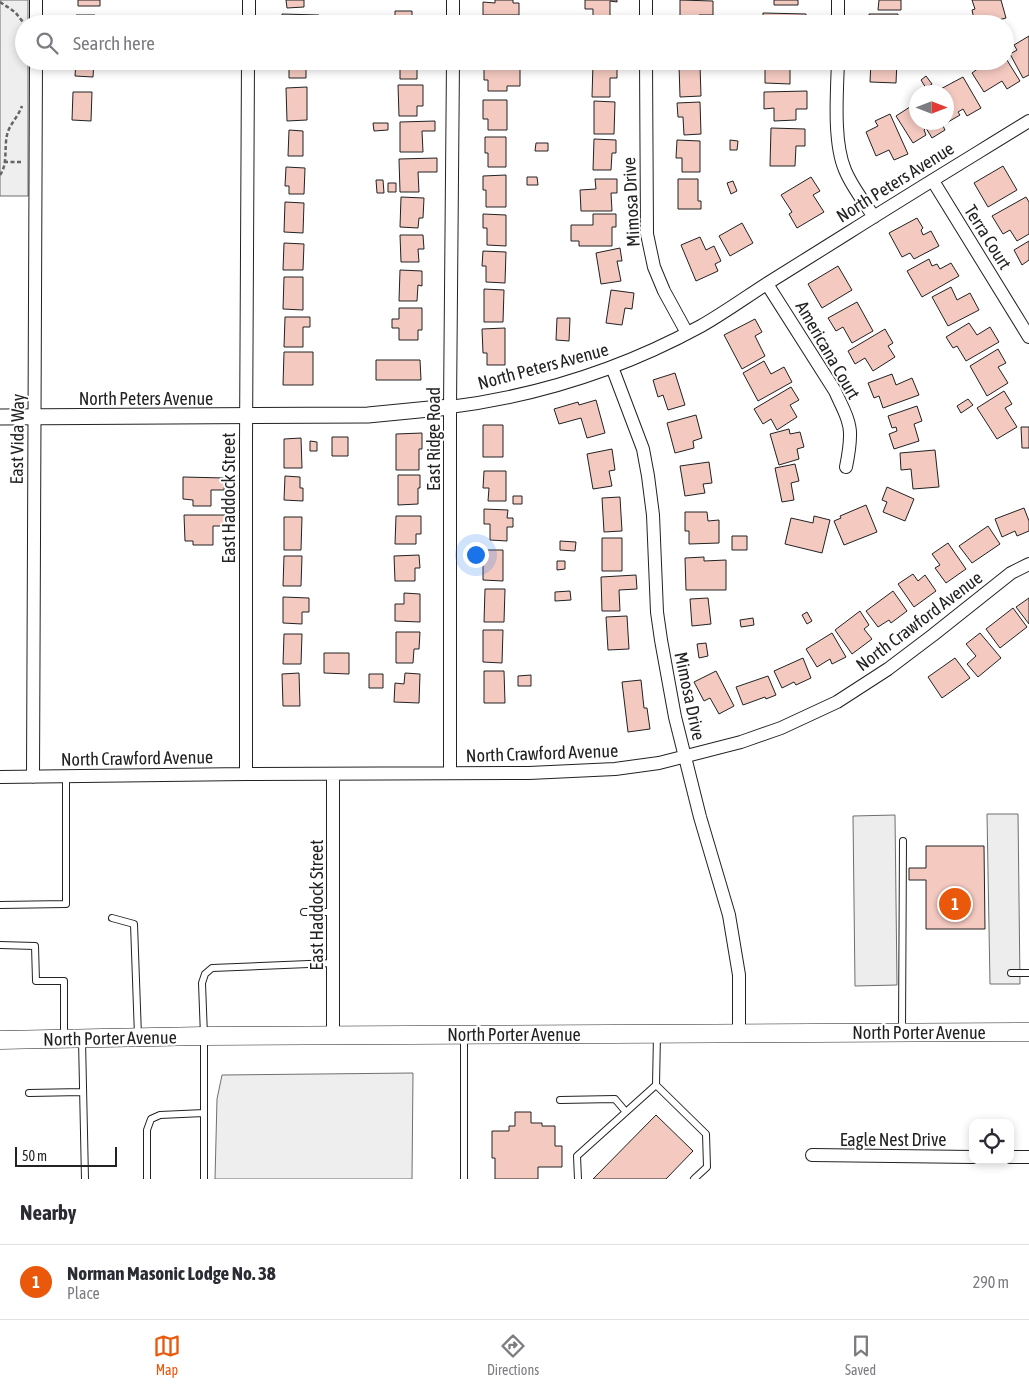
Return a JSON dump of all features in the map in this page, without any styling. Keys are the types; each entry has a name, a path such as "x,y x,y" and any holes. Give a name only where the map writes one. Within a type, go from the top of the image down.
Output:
{"main road":[{"name":"North Porter Avenue","path":"0,1040 204,1036 1029,1032"}],"street":[{"path":"36,0 36,15"},
{"path":"249,0 249,15"},
{"path":"453,0 453,15"},
{"path":"646,0 646,15"},
{"path":"838,0 838,15"},
{"name":"East Vida Way","path":"33,777 36,162 30,100 35,70"},
{"name":"East Haddock Street","path":"246,774 248,70"},
{"name":"East Ridge Road","path":"450,772 453,70"},
{"name":"Mimosa Drive","path":"646,70 647,234 654,267 664,291 687,333"},
{"path":"838,70 838,130 842,159 849,177 874,217"},
{"name":"North Peters Avenue","path":"0,417 368,415 479,403 548,387 612,367 701,326 1029,121"},
{"name":"Terra Court","path":"933,181 1029,337"},
{"name":"Americana Court","path":"767,284 835,392 844,410 850,435 846,467"},
{"name":"Mimosa Drive","path":"612,367 643,449 653,515 657,612 675,717 733,936 739,975 738,1033"},
{"name":"North Crawford Avenue","path":"0,778 529,772 615,769 659,763 741,742 781,728 837,702 860,688 933,635 1011,574 1029,564"},
{"name":"East Haddock Street","path":"332,774 333,1036"},
{"name":"Eagle Nest Drive","path":"812,1156 969,1157"},
{"path":"1014,1157 1029,1156"}],"lane":[{"path":"0,905 66,904 66,777"},
{"path":"902,1032 903,841"},
{"path":"304,912 333,912"},
{"path":"112,918 134,924 138,1038"},
{"path":"0,945 35,946 36,981 64,980 64,1039"},
{"path":"204,1179 202,982 205,974 212,968 333,963"},
{"path":"1011,973 1029,973"},
{"path":"657,1033 656,1085 706,1134 707,1167 694,1179"},
{"path":"464,1035 464,1179"},
{"path":"82,1038 85,1179"},
{"path":"578,1179 577,1156 656,1085"},
{"path":"29,1093 82,1092"},
{"path":"560,1100 615,1099 626,1112"},
{"path":"147,1179 147,1130 151,1119 160,1115 204,1113"}],"path":[{"path":"0,2 16,15"},
{"path":"0,174 4,167 7,134 21,110 30,100"},
{"path":"4,162 36,162"}],"shaded area":[{"path":"0,0 28,0 28,15 15,15 15,70 28,70 28,196 0,196"},
{"path":"987,814 1018,814 1020,984 990,984"},
{"path":"895,815 897,985 855,986 853,816"},
{"path":"413,1073 412,1179 215,1179 217,1099 222,1075"}],"building":[{"path":"78,0 100,0 100,6 78,6"},
{"path":"286,0 304,0 304,7 287,8"},
{"path":"495,0 513,0 513,3 519,3 519,15 483,15 483,2 495,3"},
{"path":"585,0 617,0 617,2 610,1 610,15 593,15 593,9 585,9"},
{"path":"680,0 713,1 713,15 680,15"},
{"path":"774,0 798,0 798,5 774,5"},
{"path":"879,0 901,0 901,10 878,10"},
{"path":"972,0 1001,0 1005,15 973,15 972,10 975,9"},
{"path":"395,11 412,11 412,15 395,15"},
{"path":"763,13 806,14 806,15 763,15"},
{"path":"282,14 319,15 282,15"},
{"path":"869,14 898,14 898,15"},
{"path":"1029,36 1029,75 1023,78 1014,61 1014,52 1017,50 1014,45"},
{"path":"75,70 93,70 93,77 75,76"},
{"path":"289,70 306,70 306,78 289,78"},
{"path":"400,70 417,70 417,79 400,79"},
{"path":"484,70 520,70 520,86 507,86 507,91 488,91 488,80 484,80"},
{"path":"593,70 617,70 617,78 610,78 610,97 592,97"},
{"path":"679,70 700,70 701,96 680,97"},
{"path":"765,70 790,70 790,84 765,83"},
{"path":"871,70 897,70 896,83 870,82"},
{"path":"976,70 1013,70 1020,81 1007,89 1002,81 984,92 972,73"},
{"path":"926,76 932,84 924,85 921,80"},
{"path":"963,77 981,108 967,116 963,109 958,112 960,115 954,118 954,85 948,85"},
{"path":"398,85 423,85 423,106 417,106 417,116 399,116"},
{"path":"307,87 307,120 287,121 286,88"},
{"path":"807,91 807,109 796,109 796,120 774,121 774,108 764,109 764,92"},
{"path":"73,92 92,92 91,121 72,120"},
{"path":"483,100 507,100 507,130 488,130 488,119 483,119"},
{"path":"594,101 615,102 614,134 594,134"},
{"path":"700,102 701,134 684,135 683,117 678,117 677,103"},
{"path":"909,108 909,130 924,130 926,135 913,143 896,116"},
{"path":"890,114 908,154 894,160 889,150 876,156 866,132 878,126 875,121"},
{"path":"435,121 435,131 422,131 423,152 400,152 400,122"},
{"path":"373,123 388,123 388,130 374,131"},
{"path":"771,128 805,129 805,146 796,146 795,166 770,166"},
{"path":"289,130 303,131 303,156 288,156"},
{"path":"927,130 945,130 932,138"},
{"path":"485,137 506,137 506,167 488,167 488,153 485,153"},
{"path":"594,139 616,140 616,153 612,153 611,170 593,170"},
{"path":"677,140 700,141 700,172 682,172 682,158 676,158"},
{"path":"730,140 738,141 737,150 730,150"},
{"path":"536,143 548,143 548,151 535,151"},
{"path":"437,158 437,172 418,172 419,192 400,192 399,159"},
{"path":"1003,166 1017,190 988,207 974,183"},
{"path":"286,167 305,168 304,194 289,194 289,186 285,186"},
{"path":"506,175 506,207 486,207 486,190 483,190 483,176"},
{"path":"527,177 537,177 538,185 527,185"},
{"path":"811,177 820,191 813,195 824,212 797,228 789,214 792,212 781,195"},
{"path":"595,179 617,179 617,193 611,193 612,211 581,211 580,190 596,189"},
{"path":"678,179 698,179 698,201 701,201 701,209 678,209"},
{"path":"376,180 383,180 384,193 377,193"},
{"path":"733,181 737,191 731,194 727,183"},
{"path":"388,183 396,183 396,192 388,192"},
{"path":"401,197 424,198 423,218 419,218 418,228 400,227"},
{"path":"1026,197 1029,202 1029,234 1017,241 1010,230 1003,234 992,216"},
{"path":"285,202 304,203 303,233 284,232"},
{"path":"483,214 506,215 506,246 487,245 487,228 483,228"},
{"path":"593,214 616,214 616,227 612,227 612,246 579,246 579,241 571,241 571,225 593,225"},
{"path":"917,218 923,228 921,230 923,235 931,231 939,246 914,259 910,253 902,257 889,233"},
{"path":"742,223 753,243 730,256 719,236"},
{"path":"400,235 423,235 424,249 418,249 419,262 401,262"},
{"path":"700,237 706,250 714,246 721,261 715,264 718,271 696,281 681,245"},
{"path":"1029,241 1029,260 1022,265 1014,250"},
{"path":"284,243 304,244 303,270 283,270"},
{"path":"620,248 622,261 617,261 621,281 601,284 596,253"},
{"path":"483,251 506,252 505,283 486,282 486,266 482,266"},
{"path":"929,259 932,266 937,264 940,269 951,263 959,276 922,297 907,271"},
{"path":"838,266 852,290 822,308 808,284"},
{"path":"400,270 422,271 422,286 418,285 417,301 399,301"},
{"path":"284,277 303,277 303,310 283,309"},
{"path":"951,287 957,300 970,293 979,310 948,326 932,297"},
{"path":"484,289 504,290 503,322 484,322"},
{"path":"611,290 634,293 632,309 625,308 622,325 606,323"},
{"path":"857,302 873,331 852,343 843,327 836,331 828,318"},
{"path":"399,308 422,308 422,330 418,330 418,340 399,340 399,328 392,328 392,319 399,319"},
{"path":"285,317 310,317 310,327 303,327 303,347 284,347"},
{"path":"557,318 570,318 569,341 556,340"},
{"path":"755,319 762,332 755,336 765,356 742,369 724,335"},
{"path":"969,323 977,335 990,327 999,342 966,361 957,346 953,348 946,337"},
{"path":"505,328 505,365 487,365 487,353 483,353 482,329"},
{"path":"885,329 893,343 888,346 895,357 873,371 865,358 855,364 848,351"},
{"path":"998,349 1006,363 998,367 1008,383 987,396 970,366"},
{"path":"284,352 313,352 313,385 283,385"},
{"path":"376,360 420,360 421,380 376,380"},
{"path":"764,361 771,374 784,367 792,382 758,401 743,373"},
{"path":"675,373 685,405 668,410 663,395 658,397 653,380"},
{"path":"892,374 896,385 912,378 919,395 883,408 879,396 874,398 868,383"},
{"path":"791,387 799,400 790,405 797,417 777,430 771,419 763,424 754,409"},
{"path":"1004,391 1012,404 1005,408 1017,427 997,439 977,408"},
{"path":"968,399 973,405 961,413 957,406"},
{"path":"596,400 605,433 587,438 581,418 559,424 554,409 578,402 579,405"},
{"path":"917,406 922,421 914,424 919,441 894,449 889,434 897,431 896,427 892,428 888,416"},
{"path":"696,415 702,438 693,441 694,448 675,453 667,423"},
{"path":"483,425 503,425 503,457 483,457"},
{"path":"1021,427 1029,427 1029,448 1022,448"},
{"path":"789,429 790,434 800,432 804,447 797,449 799,459 779,465 770,434"},
{"path":"422,433 422,449 419,449 419,470 396,470 396,434"},
{"path":"332,437 348,437 348,456 332,456"},
{"path":"301,438 302,468 284,468 284,439"},
{"path":"310,441 317,442 317,451 310,451"},
{"path":"612,449 615,470 609,471 612,486 593,489 587,454"},
{"path":"935,450 939,487 913,489 911,469 901,470 900,453"},
{"path":"709,462 712,483 703,484 705,493 685,496 680,466"},
{"path":"795,464 799,481 791,483 794,500 782,502 775,468"},
{"path":"484,471 506,471 506,501 488,501 489,488 483,488"},
{"path":"398,475 420,475 418,504 398,505"},
{"path":"285,476 300,477 300,488 303,488 303,501 284,500"},
{"path":"183,477 225,478 224,490 211,490 211,506 193,506 193,500 183,499"},
{"path":"887,487 914,499 905,521 883,512 887,502 882,500"},
{"path":"513,496 522,496 522,504 513,504"},
{"path":"620,497 622,531 604,532 602,498"},
{"path":"866,505 877,532 844,545 834,521 841,518 840,516"},
{"path":"1024,508 1029,521 1029,531 1017,536 1015,531 1002,537 995,519"},
{"path":"484,509 508,510 507,518 513,518 513,527 507,527 507,541 490,540 490,524 484,524"},
{"path":"685,512 707,512 708,521 719,520 719,543 689,544 689,531 685,531"},
{"path":"184,515 225,515 225,526 213,526 213,545 193,545 193,541 185,541"},
{"path":"396,516 421,516 421,534 416,534 416,544 395,544"},
{"path":"814,516 830,520 822,553 785,544 791,518 813,523"},
{"path":"284,517 302,517 301,550 284,550"},
{"path":"988,526 1000,544 972,563 959,546"},
{"path":"732,536 747,536 747,550 732,550"},
{"path":"602,538 622,538 622,571 602,571"},
{"path":"560,541 576,542 575,551 560,550"},
{"path":"948,543 966,569 946,583 935,568 940,565 932,554"},
{"path":"483,550 503,550 503,581 483,580"},
{"path":"419,555 420,568 415,568 415,581 395,581 394,556"},
{"path":"284,556 302,556 301,586 283,586"},
{"path":"704,557 704,561 726,560 726,590 686,590 685,558"},
{"path":"557,561 565,561 565,569 557,570"},
{"path":"913,574 918,581 925,575 936,591 914,607 898,584"},
{"path":"636,575 637,589 619,590 620,611 602,611 601,577"},
{"path":"485,589 505,589 504,622 484,622"},
{"path":"570,591 571,600 555,601 555,592"},
{"path":"893,591 907,611 891,623 889,620 878,627 866,611"},
{"path":"404,593 420,594 420,622 395,621 395,604 404,604"},
{"path":"283,597 309,598 309,612 302,612 302,624 283,623"},
{"path":"708,598 711,624 692,626 690,599"},
{"path":"1029,598 1029,624 1016,607"},
{"path":"1013,608 1027,627 1000,648 986,629"},
{"path":"860,611 869,625 864,629 872,639 852,654 835,630"},
{"path":"807,612 812,621 807,624 802,615"},
{"path":"627,616 629,649 608,650 606,617"},
{"path":"753,618 754,625 741,627 740,620"},
{"path":"483,630 503,630 502,663 483,662"},
{"path":"396,632 420,632 419,649 414,649 413,663 396,663"},
{"path":"832,633 846,657 832,664 830,659 817,667 806,649"},
{"path":"980,633 1001,658 978,677 967,664 976,656 966,644"},
{"path":"284,634 302,634 301,664 283,664"},
{"path":"706,643 708,656 699,658 697,644"},
{"path":"324,653 349,653 349,674 324,673"},
{"path":"803,658 811,678 796,685 794,682 782,688 774,671"},
{"path":"955,658 970,678 942,698 928,677"},
{"path":"484,671 504,671 505,703 484,703"},
{"path":"716,671 734,706 719,714 710,698 704,701 694,682"},
{"path":"299,673 300,706 283,706 282,674"},
{"path":"405,673 420,674 419,703 394,702 395,683 404,684"},
{"path":"369,674 383,674 383,688 369,688"},
{"path":"531,675 531,686 518,686 518,676"},
{"path":"768,676 776,695 743,705 736,687"},
{"path":"641,680 644,708 647,708 650,729 628,732 622,682"},
{"path":"926,846 984,846 985,929 926,929 926,880 909,880 909,868 926,868"},
{"path":"515,1112 531,1112 531,1123 542,1123 542,1126 555,1126 555,1146 562,1146 562,1167 538,1167 538,1179 495,1179 495,1158 492,1158 492,1131 509,1131 509,1126 515,1126"},
{"path":"656,1115 693,1151 666,1179 593,1179"}],"place":[{"name":"Norman Masonic Lodge No. 38","path":"955,904"}]}
